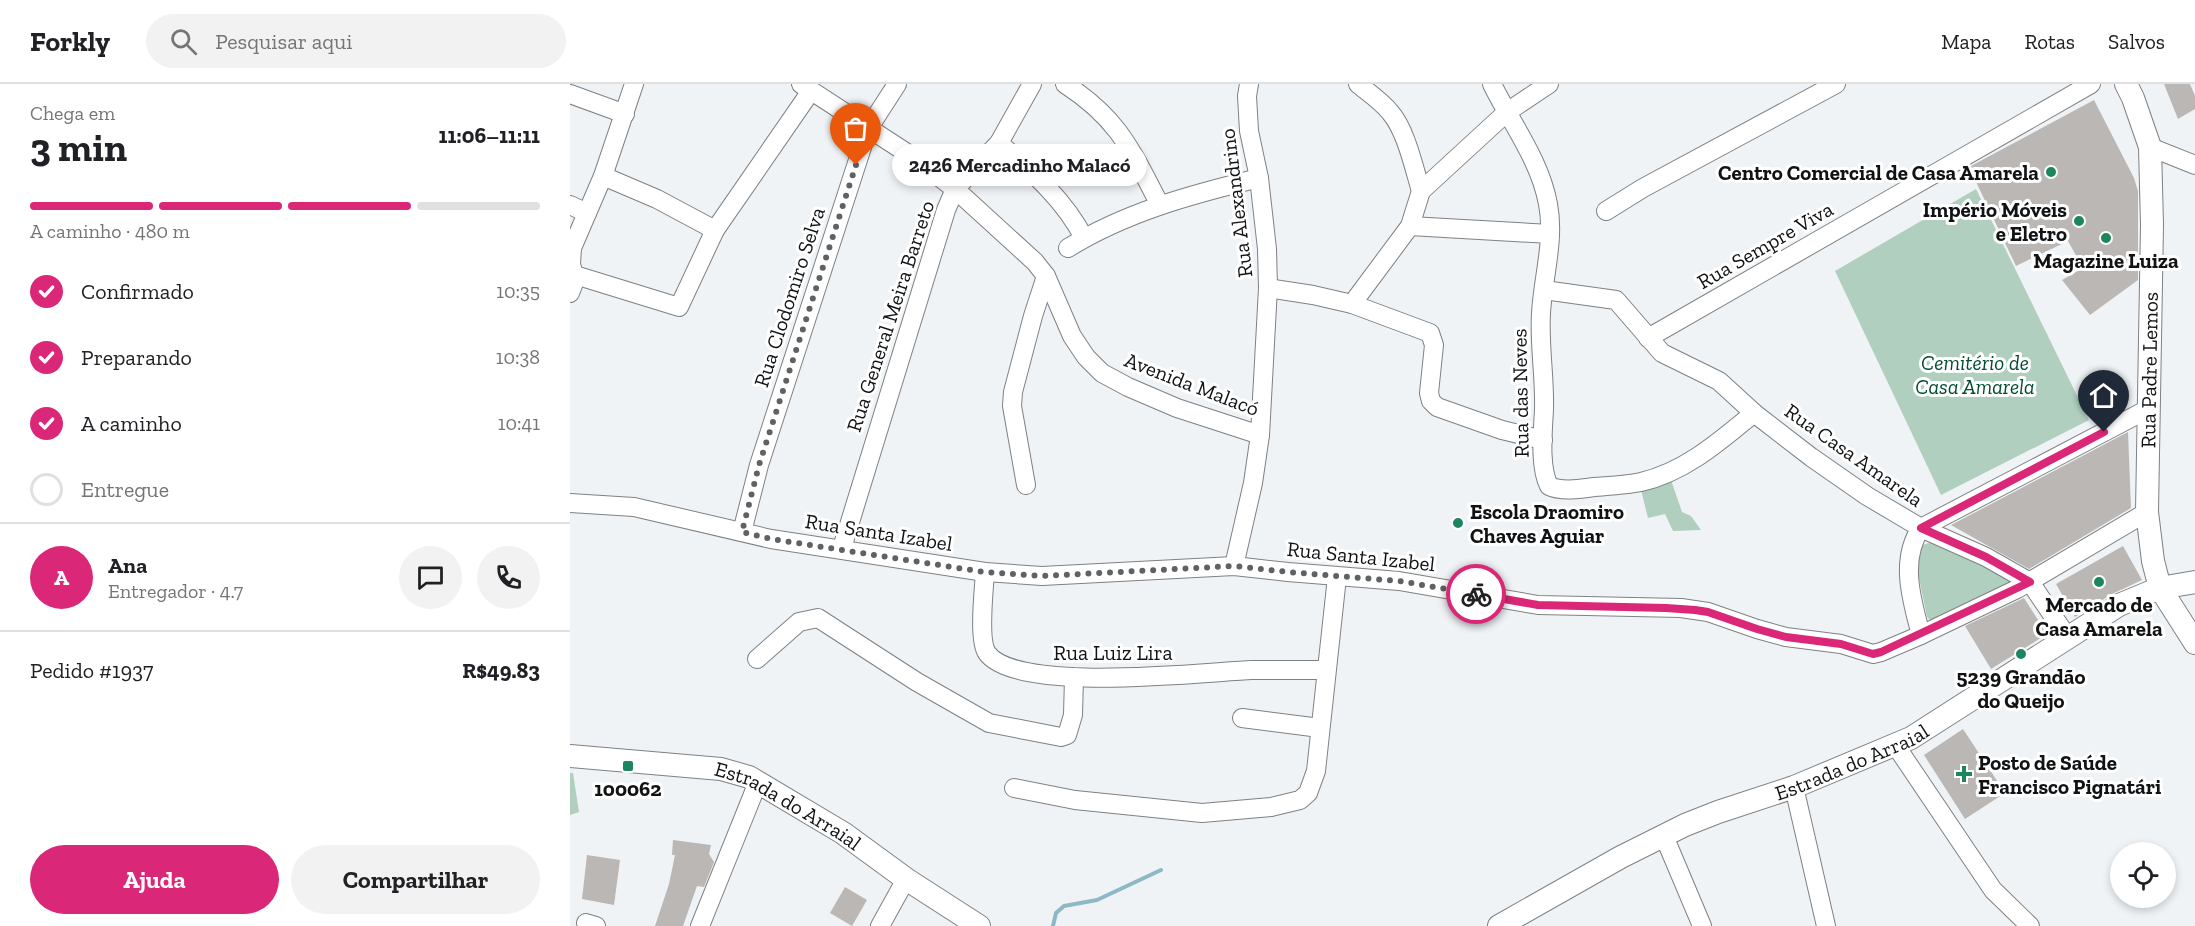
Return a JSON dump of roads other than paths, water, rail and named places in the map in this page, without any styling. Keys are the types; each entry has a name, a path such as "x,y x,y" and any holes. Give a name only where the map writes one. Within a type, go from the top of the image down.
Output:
{"main road":[{"name":"Rua Padre Lemos","path":"2126,84 2150,147 2152,225 2147,512 2153,561 2160,588 2195,643"},
{"name":"Estrada do Arraial","path":"1499,926 1621,857 1664,836 1718,812 1794,787 1896,746 2119,605 2160,588 2195,582"},
{"name":"Estrada do Arraial","path":"570,756 721,770 749,777 843,833 906,879 979,926"}],"street":[{"path":"570,293 575,275 571,255 578,209 603,176 634,84"},
{"name":"Rua Clodomiro Selva","path":"742,532 759,465 868,129 897,84"},
{"name":"Rua General Meira Barreto","path":"842,548 946,210 955,189 999,143 1032,84"},
{"path":"1065,84 1083,95 1118,129 1160,205"},
{"name":"Rua Alexandrino","path":"1234,566 1253,483 1260,435 1268,288 1267,249 1259,178 1249,130 1247,96 1249,84"},
{"path":"1358,84 1380,101 1392,114 1399,127 1420,191"},
{"name":"Rua das Neves","path":"1492,84 1520,134 1548,203 1550,234 1540,346 1544,403 1543,440 1547,483 1556,489"},
{"path":"1352,304 1410,226 1420,191 1507,112 1548,84"},
{"path":"1606,211 1643,188 1836,84"},
{"name":"Rua Sempre Viva","path":"1648,338 2091,84"},
{"path":"575,275 680,307 715,230 806,88"},
{"name":"Avenida Malacó","path":"806,88 916,159 955,189 1035,262 1046,276 1072,336 1086,357 1102,373 1177,408 1260,435"},
{"path":"570,94 625,114"},
{"path":"999,143 1037,176 1062,205 1076,243 1160,205 1259,178"},
{"path":"2150,147 2195,165"},
{"path":"603,176 657,199 715,230"},
{"path":"1410,226 1550,234"},
{"path":"1026,485 1012,406 1013,392 1046,276"},
{"path":"1268,288 1352,304 1430,333 1434,345 1428,393 1437,407 1502,430 1543,440"},
{"path":"1544,290 1616,300 1648,338"},
{"name":"Rua Casa Amarela","path":"1648,338 1662,353 1719,381 1754,413 1867,496 1921,528 1986,557 2030,582 2068,638"},
{"path":"1921,635 1911,595 1909,574 1913,544 1921,528 2148,409"},
{"name":"Rua Casa Amarela","path":"1556,489 1639,483 1670,473 1713,446 1754,413"},
{"name":"Rua Santa Izabel","path":"570,503 634,507 771,539 842,548 984,572 1042,576 1234,566 1399,581 1538,605 1681,608 1708,612 1780,635 1841,644 1873,654 1921,635 2030,582 2147,512"},
{"name":"Rua Luiz Lira","path":"984,572 983,640 988,655 995,662 1007,666 1051,676 1074,678 1159,676 1251,670 1326,670"},
{"path":"1014,788 1075,800 1202,813 1270,807 1300,800 1308,793 1316,771 1337,577"},
{"path":"757,659 799,622 818,618 917,682 989,723 1061,737 1067,735 1071,725 1074,678"},
{"path":"1242,718 1320,728"},
{"path":"1896,746 1993,890 2030,926"},
{"path":"700,926 758,782"},
{"path":"1794,787 1826,926"},
{"path":"1664,836 1702,926"},
{"path":"880,926 906,879"}],"waterway":[{"path":"1053,926 1056,913 1064,906 1097,900 1161,870"}],"place":[{"name":"2426 Mercadinho Malacó","path":"856,165"},
{"name":"Centro Comercial de Casa Amarela","path":"2051,172"},
{"name":"Império Móveis e Eletro","path":"2079,221"},
{"name":"Magazine Luiza","path":"2106,238"},
{"name":"Escola Draomiro Chaves Aguiar","path":"1458,523"},
{"name":"Mercado de Casa Amarela","path":"2099,582"},
{"name":"5239 Grandão do Queijo","path":"2021,654"},
{"name":"100062","path":"628,766"},
{"name":"Posto de Saúde Francisco Pignatári","path":"1964,774"}],"park label":[{"name":"Cemitério de Casa Amarela","path":"1975,374"}]}
